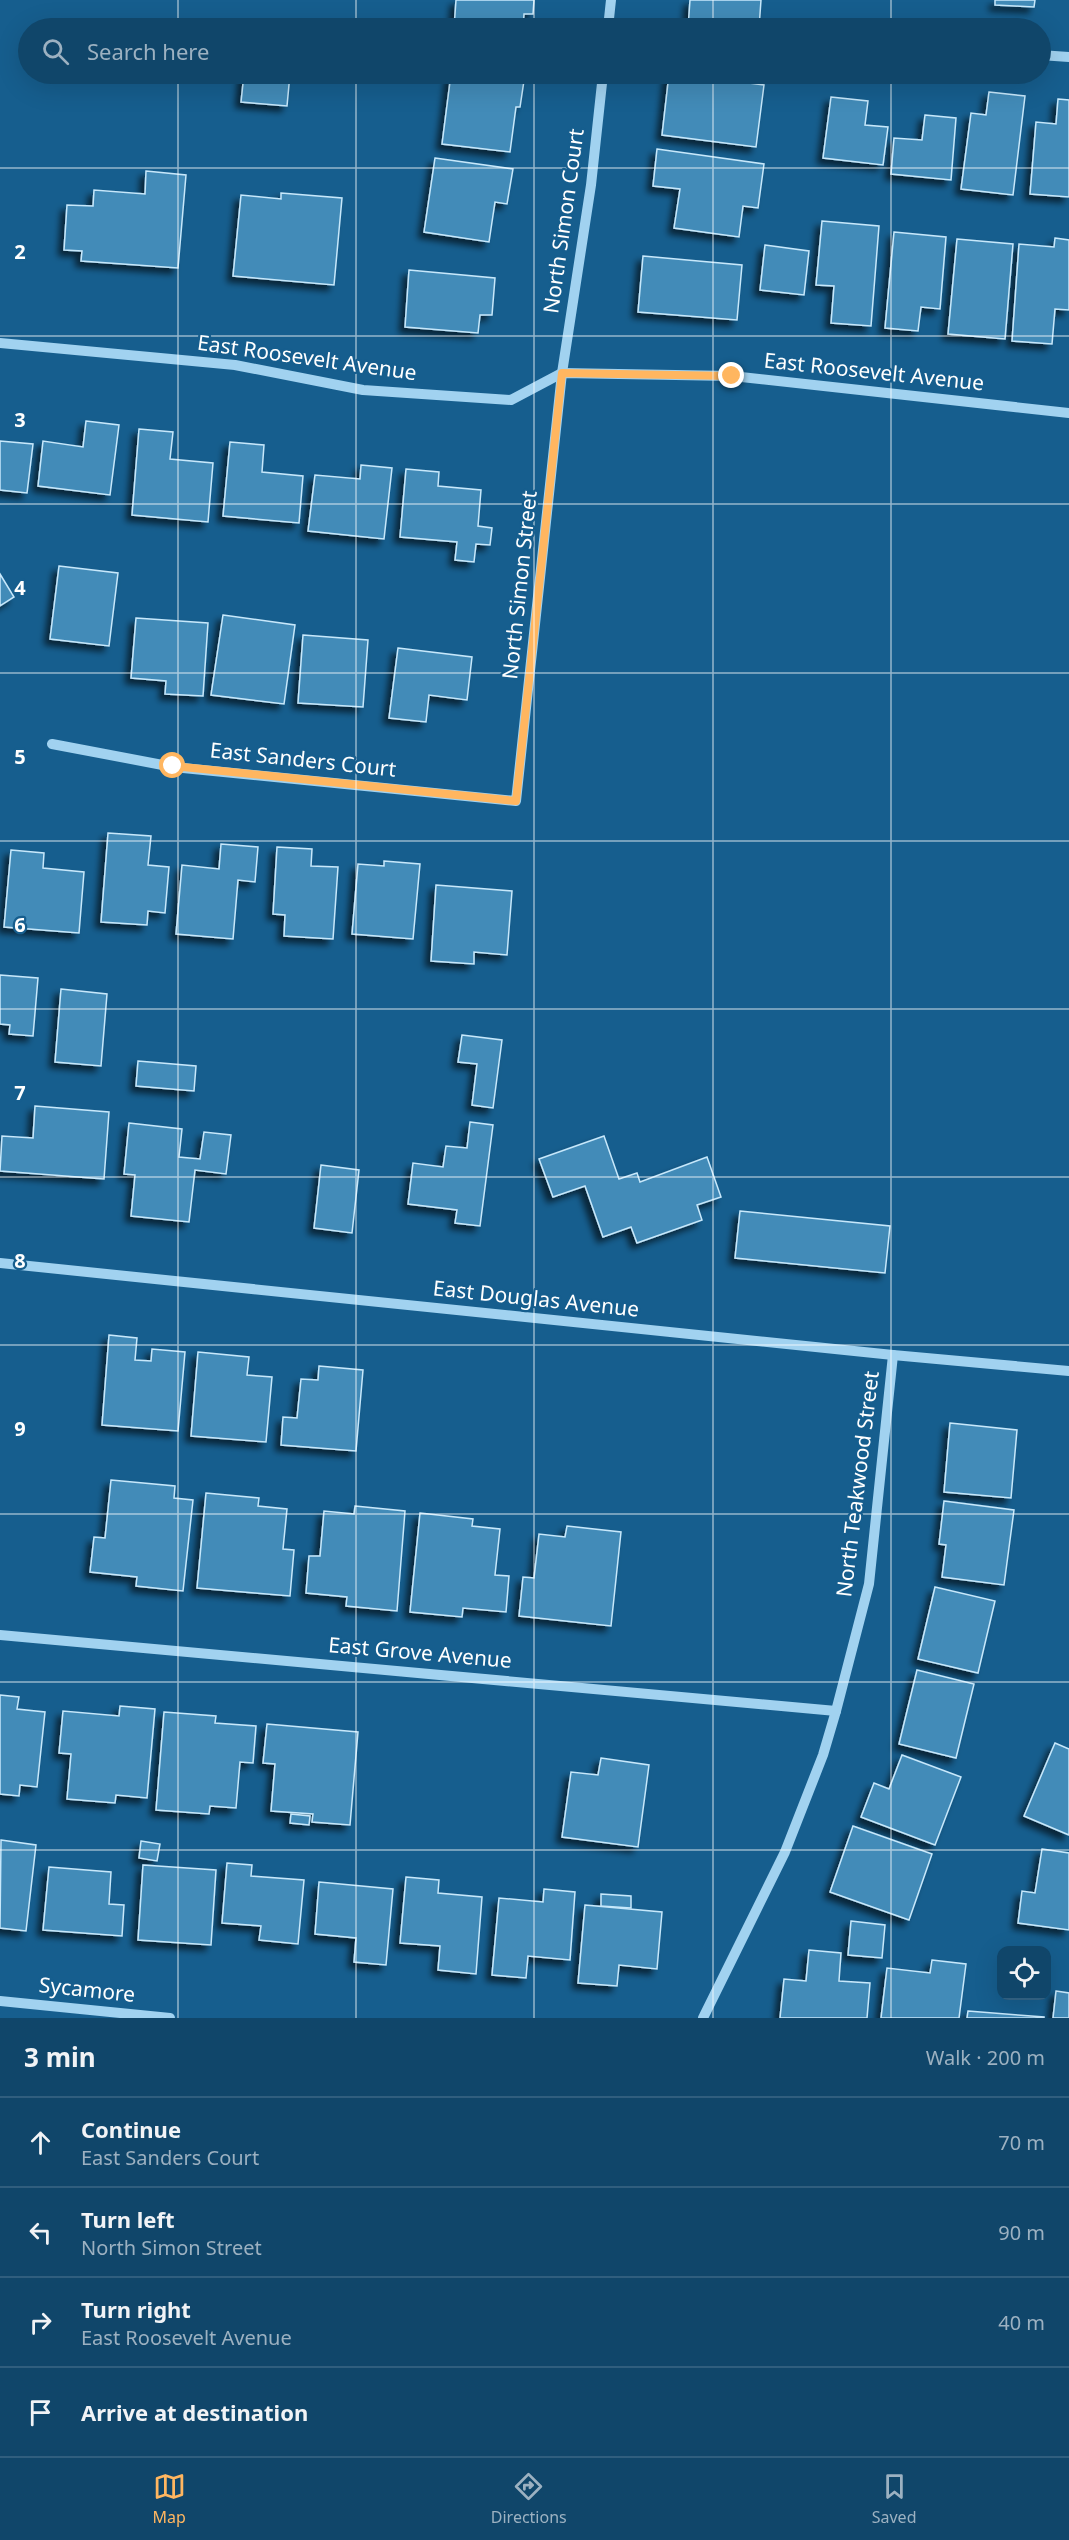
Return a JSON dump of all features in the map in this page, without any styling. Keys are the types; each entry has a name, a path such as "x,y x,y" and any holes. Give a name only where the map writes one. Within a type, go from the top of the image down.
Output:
{"street":[{"path":"609,18 611,0"},
{"path":"1051,56 1069,57"},
{"name":"North Simon Court","path":"562,373 591,185 602,84"},
{"name":"East Roosevelt Avenue","path":"0,343 234,365 363,390 511,400 562,373 732,376 1069,413"},
{"name":"North Simon Street","path":"516,801 562,373"},
{"name":"East Sanders Court","path":"52,744 173,766 516,801"},
{"name":"East Douglas Avenue","path":"0,1263 1069,1371"},
{"name":"North Teakwood Street","path":"703,2018 784,1852 823,1755 836,1711 869,1584 893,1355"},
{"name":"East Grove Avenue","path":"0,1635 836,1711"},
{"name":"Sycamore","path":"0,2001 170,2018"}],"building":[{"path":"456,0 534,0 533,14 524,14 524,18 455,18"},
{"path":"690,0 761,0 760,18 689,18"},
{"path":"995,0 1035,0 1034,7 995,5"},
{"path":"243,84 289,84 287,106 241,102"},
{"path":"450,84 523,84 520,107 516,107 510,152 442,144"},
{"path":"668,84 764,85 756,147 662,135"},
{"path":"989,92 1025,96 1013,195 961,189 971,113 986,115"},
{"path":"831,97 868,101 865,125 888,127 883,165 823,158"},
{"path":"1058,99 1069,100 1069,197 1030,194 1036,122 1056,124"},
{"path":"925,115 956,118 951,180 891,174 894,138 922,140"},
{"path":"657,149 764,164 758,208 743,206 739,237 674,228 680,189 653,186"},
{"path":"435,158 513,169 507,204 495,202 489,242 424,232"},
{"path":"146,171 186,175 178,268 81,261 82,251 64,250 67,205 93,206 94,190 145,194"},
{"path":"281,193 342,198 334,285 233,276 241,195 281,199"},
{"path":"822,221 879,226 871,326 831,323 834,286 816,285"},
{"path":"894,232 946,237 940,309 921,307 918,331 885,328"},
{"path":"1055,238 1069,240 1069,310 1055,309 1052,344 1012,341 1019,244 1054,247"},
{"path":"957,239 1013,244 1005,339 948,334"},
{"path":"765,245 809,251 804,295 760,290"},
{"path":"643,256 742,265 737,320 638,312"},
{"path":"409,270 495,278 492,315 480,315 478,333 405,327"},
{"path":"86,421 119,425 110,495 38,486 43,441 83,447"},
{"path":"139,429 173,432 170,459 213,463 208,522 132,515"},
{"path":"0,441 33,444 27,493 0,490"},
{"path":"230,442 264,445 262,472 303,476 299,523 223,516"},
{"path":"361,465 392,468 384,539 308,531 315,475 360,479"},
{"path":"406,469 439,472 438,486 481,490 478,526 492,528 490,545 476,544 474,562 455,560 457,542 400,537"},
{"path":"59,566 118,573 109,646 50,639"},
{"path":"0,574 14,597 0,606"},
{"path":"223,615 295,625 284,704 211,695"},
{"path":"136,618 208,623 203,696 165,694 166,681 131,678"},
{"path":"303,635 368,640 363,707 298,703"},
{"path":"398,648 472,657 467,700 429,695 426,722 389,718"},
{"path":"108,833 151,836 148,865 169,867 165,913 148,911 147,925 101,922"},
{"path":"221,844 258,847 255,882 238,880 233,939 176,934 182,865 219,869"},
{"path":"277,847 312,849 311,866 338,867 333,939 284,936 285,915 273,914"},
{"path":"11,850 44,853 43,868 84,872 79,933 4,927"},
{"path":"384,861 420,864 413,939 352,934 358,864 384,866"},
{"path":"436,885 512,891 507,955 474,952 474,964 431,961"},
{"path":"0,975 38,978 33,1036 9,1034 10,1025 0,1024"},
{"path":"61,989 107,994 101,1066 55,1062"},
{"path":"462,1035 502,1040 493,1108 472,1105 477,1064 458,1062"},
{"path":"138,1061 196,1066 194,1091 136,1086"},
{"path":"35,1106 109,1112 104,1179 0,1171 2,1136 33,1138"},
{"path":"470,1122 493,1125 480,1226 455,1223 457,1210 408,1204 413,1163 443,1167 446,1146 467,1148"},
{"path":"129,1123 182,1129 179,1157 200,1159 204,1132 231,1135 226,1174 195,1170 189,1222 131,1216 135,1175 124,1174"},
{"path":"604,1136 619,1179 637,1173 640,1182 707,1157 721,1197 697,1205 702,1220 637,1243 631,1227 603,1237 585,1186 553,1197 539,1159"},
{"path":"321,1165 359,1170 352,1233 314,1228"},
{"path":"740,1211 890,1226 885,1273 735,1258"},
{"path":"109,1335 137,1338 135,1360 151,1361 152,1349 185,1352 178,1431 102,1425"},
{"path":"198,1352 249,1357 247,1375 272,1377 266,1442 191,1436"},
{"path":"319,1366 363,1370 356,1451 281,1445 283,1417 297,1418 301,1379 318,1380"},
{"path":"950,1423 1017,1430 1011,1498 944,1492"},
{"path":"111,1480 175,1486 174,1498 193,1500 183,1591 136,1586 137,1577 90,1572 94,1537 105,1538"},
{"path":"206,1493 259,1498 258,1506 287,1509 283,1549 294,1550 290,1596 197,1588"},
{"path":"944,1501 1014,1510 1004,1585 942,1577 946,1545 939,1544"},
{"path":"355,1506 405,1511 397,1611 346,1606 347,1597 306,1593 309,1556 320,1556 324,1511 354,1514"},
{"path":"420,1513 473,1519 472,1526 500,1529 495,1575 509,1576 506,1612 463,1608 462,1617 410,1612"},
{"path":"567,1526 621,1532 611,1626 519,1616 523,1577 534,1578 539,1534 565,1537"},
{"path":"935,1587 995,1601 978,1673 918,1659"},
{"path":"917,1670 974,1684 956,1758 899,1744"},
{"path":"0,1695 19,1697 17,1709 45,1712 37,1787 20,1785 19,1796 0,1794"},
{"path":"120,1706 155,1709 147,1798 116,1795 115,1803 67,1799 71,1754 59,1753 63,1711 119,1716"},
{"path":"164,1712 216,1716 215,1723 256,1726 253,1763 240,1762 236,1808 210,1806 209,1814 156,1810"},
{"path":"267,1724 358,1732 350,1825 312,1822 313,1814 271,1811 275,1764 263,1763"},
{"path":"1055,1743 1069,1749 1069,1835 1024,1816"},
{"path":"902,1755 961,1777 935,1845 861,1817 874,1783 889,1789"},
{"path":"601,1758 649,1765 638,1847 562,1837 571,1772 598,1775"},
{"path":"291,1814 310,1816 309,1825 290,1823"},
{"path":"853,1826 932,1854 909,1920 830,1892"},
{"path":"1,1840 36,1845 26,1931 0,1928"},
{"path":"141,1841 160,1844 157,1861 139,1858"},
{"path":"1042,1849 1069,1853 1069,1930 1018,1923 1022,1891 1035,1893"},
{"path":"227,1863 252,1865 251,1876 304,1880 298,1944 259,1940 261,1926 222,1923"},
{"path":"143,1865 216,1870 211,1945 138,1940"},
{"path":"49,1867 111,1872 109,1904 124,1905 122,1936 43,1930"},
{"path":"406,1877 439,1880 438,1893 482,1897 476,1974 438,1970 440,1946 400,1943"},
{"path":"319,1882 393,1889 386,1965 354,1962 356,1938 315,1934"},
{"path":"544,1889 575,1892 570,1960 528,1956 526,1978 492,1975 499,1898 543,1902"},
{"path":"601,1894 631,1896 631,1908 601,1906"},
{"path":"585,1905 662,1912 657,1969 619,1965 617,1986 578,1983"},
{"path":"851,1921 885,1925 882,1958 848,1955"},
{"path":"809,1950 841,1953 839,1981 870,1983 867,2018 780,2018 784,1979 806,1981"},
{"path":"932,1960 966,1964 959,2018 881,2018 887,1968 930,1973"},
{"path":"1056,1991 1069,1993 1069,2018 1053,2018"},
{"path":"968,2011 1044,2017 1044,2018 967,2018"}],"route":[{"path":"173,766 516,801 562,373 732,376"}]}
